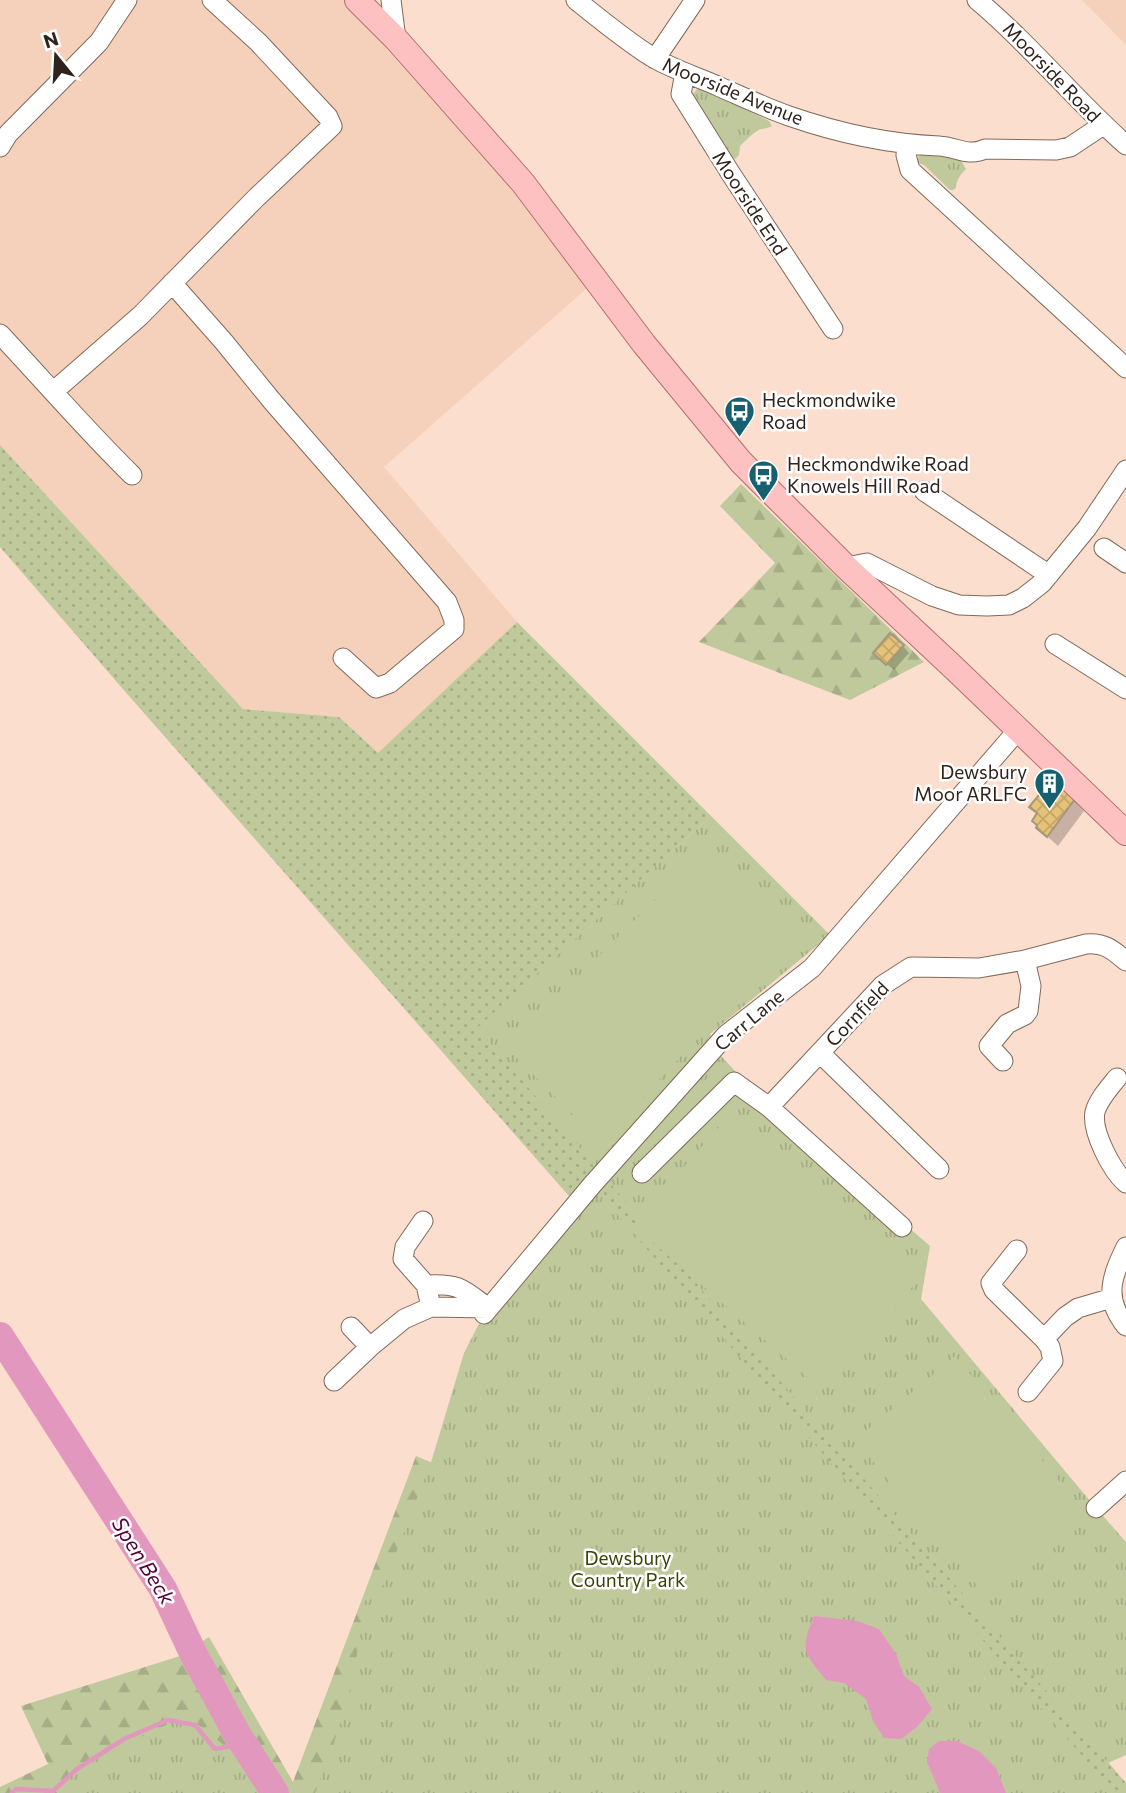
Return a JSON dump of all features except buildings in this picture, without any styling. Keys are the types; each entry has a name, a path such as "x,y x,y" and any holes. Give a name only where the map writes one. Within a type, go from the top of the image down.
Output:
{"main road":[{"path":"357,0 396,39 523,183 644,344 741,462 846,567 1126,833"}],"street":[{"path":"0,148 8,134 99,41 127,0"},
{"path":"54,391 141,316 257,197 332,126 328,117 258,42 212,0"},
{"path":"391,0 396,39"},
{"name":"Moorside Avenue","path":"576,0 626,40 655,59 799,119 863,138 907,145 950,147 976,153 985,149 1056,150 1070,146 1104,125"},
{"path":"655,59 695,0"},
{"name":"Moorside Road","path":"977,0 1009,27 1126,145"},
{"name":"Moorside End","path":"685,73 681,94 832,329"},
{"path":"907,145 906,155 910,170 1126,368"},
{"path":"172,283 447,602 454,620 454,629 390,683 376,688 342,658"},
{"path":"0,334 98,442 132,475"},
{"path":"846,567 867,563 932,596 959,605 1010,605 1035,590 1049,575 1087,528 1126,470"},
{"path":"924,491 1049,575"},
{"path":"1104,548 1126,563"},
{"path":"1055,644 1126,689"},
{"name":"Carr Lane","path":"486,1311 592,1185 726,1035 812,968 1018,730"},
{"name":"Cornfield","path":"769,1107 883,985 911,967 979,968 1095,943 1113,950 1126,961"},
{"path":"1003,1060 989,1046 1007,1024 1024,1016 1028,1011 1031,986 1025,960"},
{"path":"820,1053 939,1169"},
{"path":"1116,1078 1097,1105 1095,1126 1114,1171 1126,1183"},
{"path":"642,1174 734,1082 769,1107 902,1227"},
{"path":"423,1221 405,1247 403,1259 426,1285 431,1307"},
{"path":"1126,1247 1112,1281 1112,1298 1126,1326"},
{"path":"1017,1250 991,1283 994,1290 1050,1347 1053,1361 1027,1392"},
{"path":"426,1285 456,1286 467,1292 486,1311"},
{"path":"1044,1339 1065,1317 1078,1308 1112,1298"},
{"path":"334,1381 404,1319 431,1307 486,1311"},
{"path":"351,1326 370,1347"},
{"path":"1096,1508 1126,1481"}],"shaded area":[{"path":"0,0 357,0 595,281 384,467 517,622 378,754 339,717 243,709 0,445"},
{"path":"1082,0 1126,0 1126,45"},
{"path":"814,1616 857,1621 879,1629 896,1654 904,1676 919,1687 932,1709 917,1727 901,1739 884,1738 873,1721 866,1699 844,1683 826,1680 812,1663 806,1650 807,1636"},
{"path":"939,1741 957,1741 979,1751 996,1768 1006,1793 940,1793 927,1762 929,1749"}],"green space":[{"path":"699,87 769,121 772,126 759,130 748,138 740,146 739,155 735,159 690,97"},
{"path":"923,152 960,159 966,169 956,188 950,190 924,165 918,163"},
{"path":"0,445 243,709 339,717 378,753 517,622 711,816 478,1028 1126,1783 1126,1793 1092,1793 0,547"},
{"path":"741,484 924,662 850,700 699,642 775,563 720,506"},
{"path":"711,816 830,935 710,1034 722,1057 769,1107 930,1246 921,1299 1126,1542 1126,1755 1108,1763 477,1028"},
{"path":"703,852 795,936 600,1142 507,1048"},
{"path":"733,1111 922,1276 822,1390 633,1225"},
{"name":"Dewsbury Country Park","path":"592,1185 1114,1793 315,1793 353,1683 364,1602 384,1584 432,1459 464,1353 484,1314"},
{"path":"955,1356 1090,1518 990,1601 855,1440"},
{"path":"416,1456 459,1474 345,1793 0,1793 0,1787 48,1764 21,1706 180,1656 209,1637 293,1782"},
{"path":"186,1715 284,1793 12,1793 16,1789 61,1786 77,1769"}],"waterway":[{"name":"Spen Beck","path":"0,1336 163,1589 193,1653 237,1734 275,1793"},
{"path":"12,1793 16,1789 53,1791 77,1769 124,1739 168,1720 195,1725 215,1749 241,1744"}],"place":[{"name":"Heckmondwike Road","path":"739,438"},
{"name":"Heckmondwike Road Knowels Hill Road","path":"764,502"},
{"name":"Dewsbury Moor ARLFC","path":"1050,810"}]}
